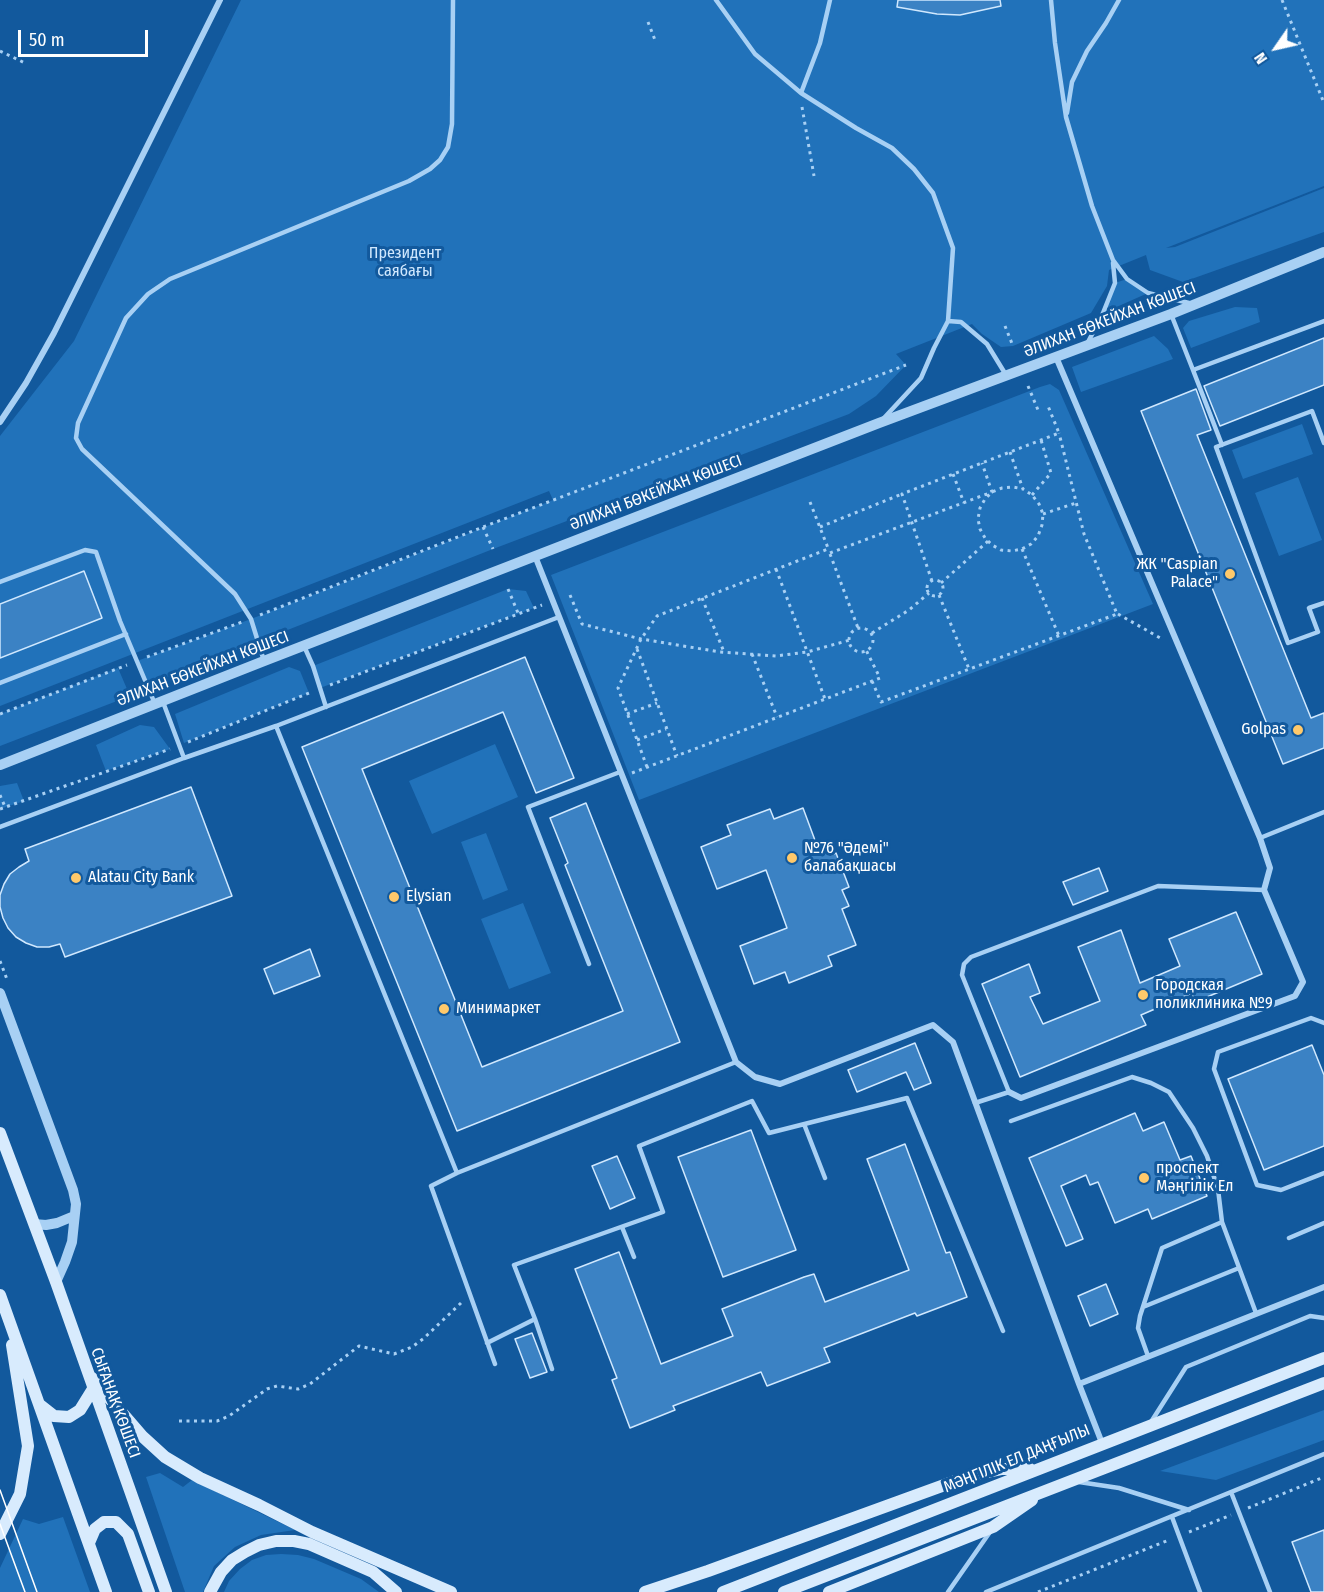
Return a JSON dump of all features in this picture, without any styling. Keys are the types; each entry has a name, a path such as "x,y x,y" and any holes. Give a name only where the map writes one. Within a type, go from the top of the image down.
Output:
{"main road":[{"name":"СЫҒАНАҚ КӨШЕСІ","path":"0,1133 56,1282 166,1592"},
{"path":"0,1295 106,1592"},
{"path":"0,1534 20,1494 28,1446 8,1317"},
{"name":"МӘҢГІЛІК ЕЛ ДАҢҒЫЛЫ","path":"723,1592 1324,1358"},
{"path":"86,1371 142,1436 165,1457 312,1532 451,1592"},
{"path":"784,1592 1324,1383"},
{"path":"40,1406 54,1416 69,1418 80,1410 93,1389"},
{"path":"645,1592 972,1475 1000,1469 1037,1469"},
{"path":"829,1592 993,1527 1045,1490"},
{"path":"89,1543 95,1529 104,1522 116,1522 128,1534 149,1592"},
{"path":"210,1592 221,1572 232,1560 259,1545 276,1541 309,1544 373,1572 396,1592"}],"street":[{"path":"0,422 26,383 54,333 220,0"},
{"name":"ӘЛИХАН БӨКЕЙХАН КӨШЕСІ","path":"0,765 879,423 1171,314 1324,252"},
{"path":"1009,1092 1022,1098 1294,996 1303,982 1264,890 1270,868 1260,838 1056,357"},
{"path":"535,556 735,1062 755,1077 780,1084 933,1025 953,1042 1102,1443"},
{"path":"0,993 73,1190 76,1204 72,1242 56,1282"},
{"path":"34,1224 45,1226 74,1216"},
{"path":"1079,1384 1324,1287"}],"lane":[{"path":"264,661 251,619 235,594 82,449 76,438 78,423 126,318 148,294 170,279 409,181 430,169 440,160 448,147 452,124 453,0"},
{"path":"716,0 755,54 801,93 892,148 914,169 933,193 953,248 948,321 921,378 879,423"},
{"path":"801,93 820,43 830,0"},
{"path":"1051,0 1066,117 1092,206 1113,260 1126,279 1148,293 1194,304"},
{"path":"1066,117 1072,82 1087,51 1119,0"},
{"path":"1086,346 1115,283 1113,260"},
{"path":"1171,314 1222,445"},
{"path":"948,321 961,322 987,344 1006,375"},
{"path":"1193,370 1324,321"},
{"path":"1324,443 1312,411 1216,447 1288,643 1318,632 1309,608 1324,603"},
{"path":"0,582 85,550 96,552 137,661 184,758"},
{"path":"0,827 276,726 559,617"},
{"path":"0,683 126,634"},
{"path":"304,646 326,707"},
{"path":"276,726 457,1173"},
{"path":"588,964 528,807 621,774"},
{"path":"1260,838 1324,812"},
{"path":"975,1103 1009,1092 962,975 964,964 971,957 1158,886 1264,890"},
{"path":"1324,1023 1311,1018 1218,1052 1214,1069 1257,1185 1281,1190 1324,1173"},
{"path":"495,1364 431,1186 457,1173 735,1062"},
{"path":"1011,1121 1132,1077 1169,1092 1193,1128 1207,1156 1218,1189 1222,1222 1256,1313"},
{"path":"552,1369 514,1265 663,1212 639,1146 752,1101 769,1133 907,1098 1003,1331"},
{"path":"804,1124 825,1178"},
{"path":"1148,1356 1138,1328 1162,1248 1222,1222"},
{"path":"1289,1238 1324,1223"},
{"path":"622,1227 634,1257"},
{"path":"1143,1307 1239,1268"},
{"path":"1148,1426 1186,1367 1310,1316 1324,1318"},
{"path":"488,1343 535,1319"},
{"path":"986,1592 1324,1454"},
{"path":"1070,1481 1119,1488 1189,1510"},
{"path":"1231,1492 1269,1592"},
{"path":"1172,1517 1200,1592"},
{"path":"948,1592 993,1527"}],"path":[{"path":"1282,0 1324,103"},
{"path":"648,22 655,40"},
{"path":"0,51 25,63"},
{"path":"801,93 814,176"},
{"path":"1005,326 1013,346"},
{"path":"0,714 906,365"},
{"path":"1028,386 1038,410"},
{"path":"1048,406 1059,433 1084,534 1117,614 1179,648"},
{"path":"820,526 1059,433"},
{"path":"1032,495 1052,472 1041,440"},
{"path":"1010,452 1023,489"},
{"path":"982,463 992,492"},
{"path":"953,474 964,503"},
{"path":"830,554 1002,488 1013,487 1023,489 1039,504 1042,525 1038,536 1031,544 1012,551 1001,550 985,538 978,519 980,508 992,492"},
{"path":"902,494 932,581"},
{"path":"810,502 858,628"},
{"path":"1042,514 1076,503"},
{"path":"483,527 493,549"},
{"path":"941,584 988,541"},
{"path":"647,767 618,688 641,639 657,616 828,549"},
{"path":"1022,549 1059,636"},
{"path":"776,569 825,699"},
{"path":"932,581 941,584 943,588 939,595"},
{"path":"929,593 928,586 932,581"},
{"path":"508,589 518,613"},
{"path":"929,593 934,596 939,595"},
{"path":"872,634 929,593"},
{"path":"570,595 582,624 641,639 724,652 776,656 807,652 850,640"},
{"path":"939,595 969,669"},
{"path":"702,598 724,652"},
{"path":"0,809 179,745 320,688 553,601"},
{"path":"872,681 881,702 1117,614"},
{"path":"858,628 866,629 872,634 872,645 866,650 859,651 853,647 850,640 852,633 858,628"},
{"path":"637,649 677,756"},
{"path":"621,774 677,756 880,678 866,650"},
{"path":"752,654 777,717"},
{"path":"627,714 657,703"},
{"path":"637,740 667,729"},
{"path":"0,795 5,807"},
{"path":"179,1421 217,1421 229,1416 267,1389 277,1386 298,1389 310,1384 359,1346 394,1354 412,1347 470,1295"},
{"path":"1038,1592 1324,1477"}],"green space":[{"name":"Президент саябағы","path":"241,0 1324,0 1324,186 1166,248 1175,247 1324,188 1324,232 1183,282 1150,270 1146,255 1109,270 1107,286 1091,313 1013,346 1001,347 972,324 896,354 906,365 876,396 849,414 493,549 148,685 137,661 251,619 553,500 549,491 0,706 0,436 74,341"},
{"path":"1127,279 1148,293 1103,313 1115,283"},
{"path":"1235,307 1257,308 1260,322 1191,348 1183,328 1189,321"},
{"path":"1154,336 1168,349 1173,359 1081,392 1072,367"},
{"path":"1050,384 1059,390 1153,604 639,800 551,575"},
{"path":"1302,424 1313,454 1243,479 1232,450"},
{"path":"1298,477 1322,540 1279,556 1255,493"},
{"path":"508,589 526,591 534,608 320,688 313,666"},
{"path":"289,667 300,671 309,693 184,743 175,714"},
{"path":"118,668 130,696 0,746 0,714"},
{"path":"140,725 154,727 170,749 106,771 96,745"},
{"path":"495,744 518,797 432,834 409,781"},
{"path":"17,783 24,801 0,809 0,786"},
{"path":"486,833 508,890 483,900 461,842"},
{"path":"523,903 551,973 509,989 481,919"},
{"path":"1324,1410 1324,1440 1216,1480 1160,1471"},
{"path":"160,1473 183,1487 192,1480 295,1530 261,1535 235,1547 214,1566 203,1592 185,1592 146,1477"},
{"path":"63,1517 90,1592 0,1592 0,1568 23,1519 39,1524"},
{"path":"281,1554 314,1559 361,1579 379,1592 224,1592 229,1581 252,1560 266,1555"}],"building":[{"path":"898,0 1000,0 1001,6 960,15 937,14 897,7"},
{"path":"1324,338 1324,385 1220,426 1204,386"},
{"name":"ЖК \"Caspian Palace\"","path":"1196,389 1211,430 1197,435 1311,718 1324,713 1324,748 1283,764 1141,411"},
{"path":"84,571 102,618 0,658 0,604"},
{"path":"525,657 574,778 536,793 503,712 362,769 482,1067 623,1011 565,865 568,863 550,818 586,803 680,1042 457,1131 302,747"},
{"path":"191,787 232,896 65,957 60,944 37,947 16,937 8,928 0,907 0,895 10,874 29,861 25,849"},
{"path":"803,808 816,843 825,840 831,855 836,853 849,887 842,890 849,906 842,909 856,945 828,956 832,966 789,983 785,972 754,984 740,946 787,928 766,870 717,889 701,847 731,835 727,825 770,809 774,819"},
{"path":"1099,868 1108,891 1073,905 1063,882"},
{"name":"Городская поликлиника №9","path":"1236,912 1262,974 1195,1002 1192,993 1141,1015 1146,1025 1020,1077 982,984 1029,964 1040,993 1030,997 1043,1024 1100,1001 1078,947 1121,930 1140,983 1180,966 1169,939"},
{"path":"310,949 320,976 274,994 264,969"},
{"path":"915,1043 931,1083 914,1090 906,1072 857,1092 848,1070"},
{"path":"1312,1045 1324,1075 1324,1146 1264,1170 1228,1079"},
{"name":"проспект Мәңгілік Ел","path":"1135,1113 1143,1131 1164,1122 1180,1160 1191,1156 1207,1196 1152,1219 1148,1209 1115,1223 1098,1182 1090,1185 1086,1175 1061,1186 1083,1239 1066,1246 1029,1158"},
{"path":"751,1130 796,1250 723,1277 678,1157"},
{"path":"905,1144 946,1253 950,1252 967,1297 917,1316 915,1313 824,1348 830,1362 767,1386 761,1372 673,1406 675,1410 630,1428 612,1380 617,1378 575,1269 619,1252 661,1364 733,1336 722,1309 804,1277 814,1274 825,1302 909,1270 867,1159"},
{"path":"617,1156 635,1198 610,1209 592,1166"},
{"path":"1106,1284 1118,1314 1090,1326 1078,1296"},
{"path":"532,1333 547,1372 530,1378 515,1339"},
{"path":"1324,1530 1324,1592 1311,1592 1292,1542"}],"tram line":[{"path":"0,1490 37,1592"},
{"path":"0,1524 25,1592"}],"place":[{"name":"ЖК \"Caspian Palace\"","path":"1230,574"},
{"name":"Golpas","path":"1298,730"},
{"name":"№76 \"Әдемі\" балабақшасы","path":"792,858"},
{"name":"Alatau City Bank","path":"76,878"},
{"name":"Elysian","path":"394,897"},
{"name":"Городская поликлиника №9","path":"1143,995"},
{"name":"Минимаркет","path":"444,1009"},
{"name":"проспект Мәңгілік Ел","path":"1144,1178"}]}
